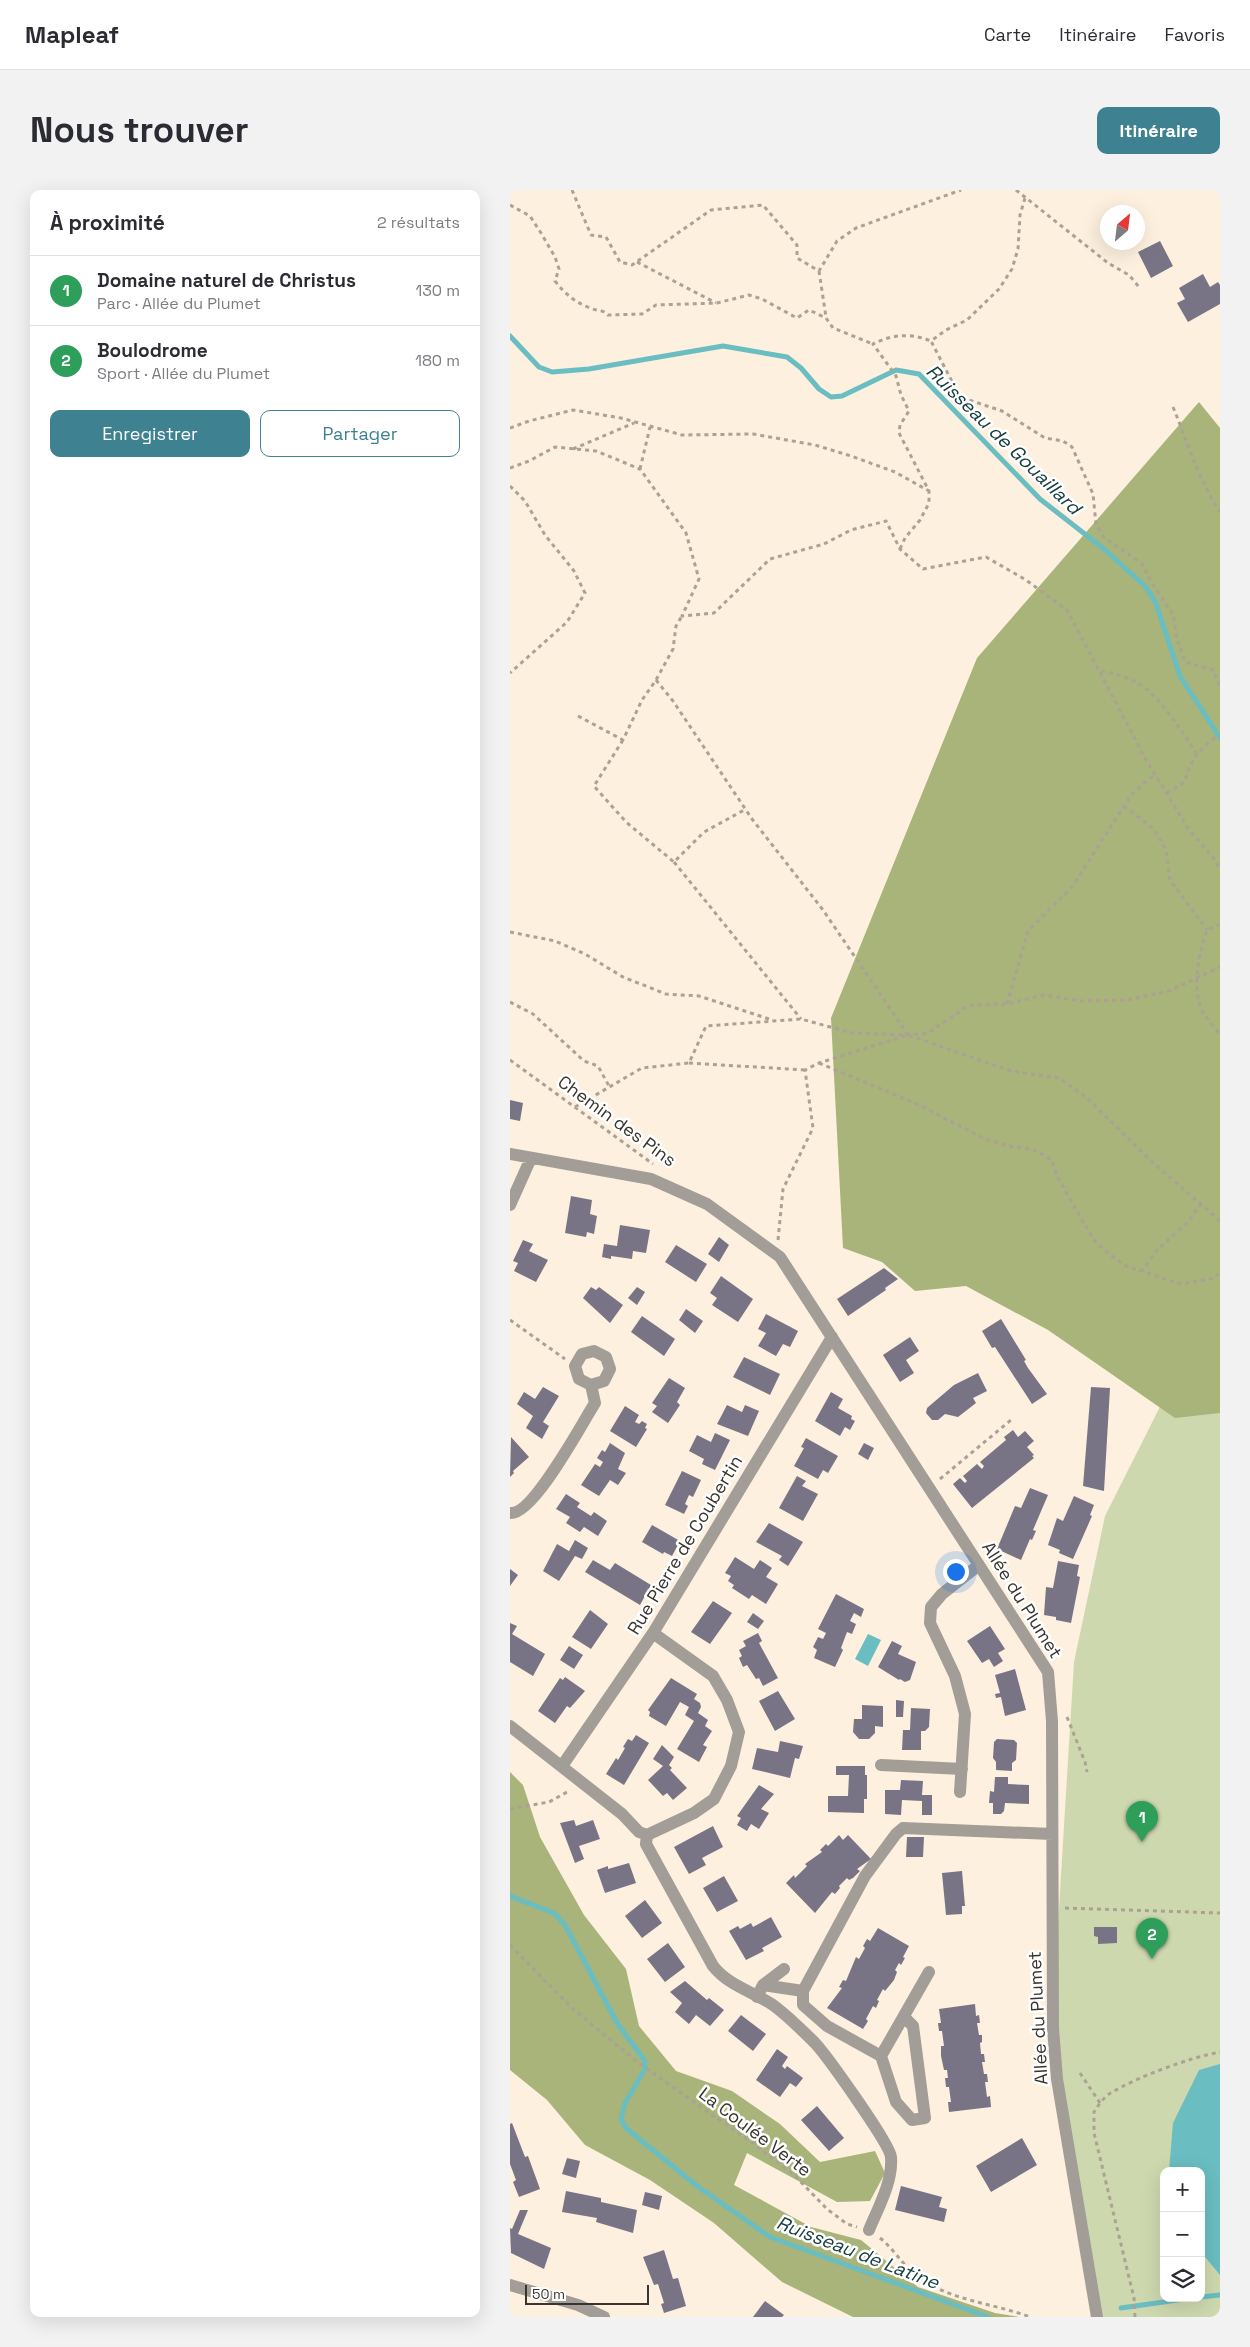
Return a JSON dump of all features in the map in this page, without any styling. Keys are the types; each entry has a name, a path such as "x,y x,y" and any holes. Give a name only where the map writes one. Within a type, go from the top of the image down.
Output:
{"street":[{"name":"Allée du Plumet","path":"510,1154 651,1179 707,1204 776,1255 832,1337 1048,1672 1052,1721 1052,2023 1057,2079 1097,2317"},
{"path":"510,1205 531,1158"},
{"name":"Rue Pierre de Coubertin","path":"562,1766 653,1633 832,1337"},
{"path":"594,1351 606,1357 610,1370 604,1381 591,1385 579,1379 575,1366 582,1354 594,1351"},
{"path":"510,1513 515,1514 529,1504 544,1485 595,1402 591,1385"},
{"path":"960,1792 965,1714 955,1676 930,1623 931,1607 942,1594 979,1565"},
{"path":"510,1726 622,1814 639,1832 647,1834 694,1813 714,1799 730,1766 739,1732 727,1700 713,1676 653,1633"},
{"path":"882,1765 962,1769"},
{"path":"904,2017 913,2026 925,2118 912,2120 896,2102 881,2056 827,2026 803,2005 803,1991 865,1876 896,1834 903,1828 1052,1834"},
{"path":"647,1834 646,1844 712,1966 722,1978 786,2015 817,2045 879,2133 891,2156 888,2181 869,2230"},
{"path":"757,1997 763,1985 784,1968"},
{"path":"881,2056 929,1972"},
{"path":"763,1985 803,1991"},
{"path":"510,2284 578,2305 604,2317"}],"path":[{"path":"572,190 591,235 606,237 620,262 632,265 711,210 763,205 797,245 797,258 819,271"},
{"path":"826,318 819,271 837,242 856,228 961,190"},
{"path":"1016,190 1108,263 1128,275 1139,287"},
{"path":"931,341 946,330 967,320 999,289 1012,269 1018,248 1020,215 1025,198"},
{"path":"510,205 530,216 542,233 555,257 558,269 555,281 561,289 567,296 591,309 608,315 642,314 656,305 717,303 749,295 762,299 797,318 809,310 826,318 834,328 873,344 896,376 901,395 909,411 900,425 899,433 930,492 929,502 920,520 905,538 900,549"},
{"path":"637,262 717,303"},
{"path":"873,344 892,337 916,335 931,341 960,397 1002,411 1045,438 1063,440 1072,447 1093,494 1096,524 1104,537 1142,564 1151,582 1173,614 1177,639 1185,662 1213,670 1220,686"},
{"path":"1173,407 1202,480 1220,512"},
{"path":"510,428 529,421 573,410 622,418 682,435 753,434 814,445 895,472 930,492"},
{"path":"572,449 635,422"},
{"path":"640,469 650,427"},
{"path":"510,468 529,461 555,447 596,451 640,469 686,533 699,579 676,626 673,649 656,680 642,700 623,740 594,786 626,822 674,862 801,1019"},
{"path":"510,486 526,501 545,535 574,571 585,593 567,622 510,673"},
{"path":"682,616 714,613 770,559 824,544 851,530 886,521 900,549 923,569 986,557 1026,580 1067,610 1155,774 1189,830 1214,858 1220,870"},
{"path":"1100,671 1127,678 1143,686 1176,722 1198,756"},
{"path":"656,680 673,701 746,809 823,910 908,1035 1011,1071 1059,1078 1086,1097 1149,1159 1220,1221"},
{"path":"578,716 623,740"},
{"path":"1167,793 1185,782 1188,768 1210,740 1220,736"},
{"path":"1006,1004 1028,931 1072,887 1132,794 1155,774"},
{"path":"1124,806 1154,829 1166,850 1170,880 1207,930"},
{"path":"674,862 704,832 746,809"},
{"path":"1220,924 1207,930 1201,948 1197,978 1200,1007 1220,1035"},
{"path":"510,932 555,941 585,954 623,977 666,994 699,996 773,1021"},
{"path":"689,1063 706,1026 801,1019 852,1033 908,1035 928,1033 969,1005 1006,1004 1044,996 1082,1001 1126,1000 1169,991 1220,967"},
{"path":"510,1002 533,1014 584,1061 598,1066 609,1086"},
{"path":"575,1107 642,1068 689,1063 805,1070 819,1063 908,1035"},
{"name":"Chemin des Pins","path":"510,1060 661,1170"},
{"path":"819,1063 915,1104 983,1138 1008,1146 1032,1150 1052,1160 1061,1183 1097,1244 1126,1266 1181,1284 1214,1278 1220,1272"},
{"path":"776,1255 783,1189 813,1128 805,1070"},
{"path":"1141,1272 1158,1249 1187,1223 1201,1204"},
{"path":"510,1320 575,1366"},
{"path":"941,1478 1011,1420"},
{"path":"1067,1716 1087,1772"},
{"path":"510,1809 549,1802 583,1783"},
{"path":"1052,1908 1220,1913"},
{"name":"La Coulée Verte","path":"510,1945 572,2008 640,2064 754,2144 795,2176 827,2209 847,2224 869,2230 884,2241 918,2277 968,2300 1012,2310 1030,2317"},
{"path":"1135,2316 1134,2298 1094,2132 1094,2112 1107,2095 1128,2084 1177,2064 1220,2052"},
{"path":"1080,2073 1100,2104"}],"green space":[{"path":"1199,402 1220,428 1220,1413 1175,1418 1048,1330 966,1286 915,1291 882,1262 843,1248 831,1018 977,658"},
{"path":"1181,1365 1220,1373 1220,2317 1096,2317 1052,2023 1074,1662 1105,1516"},
{"path":"510,1772 523,1785 540,1837 584,1915 626,1969 639,2026 676,2071 732,2091 780,2124 820,2162 875,2151 885,2173 870,2201 837,2202 747,2153 734,2185 811,2227 861,2240 918,2287 995,2313 1019,2317 853,2317 782,2282 714,2223 650,2180 585,2145 547,2100 510,2070"}],"water":[{"path":"868,1634 881,1640 868,1666 855,1659"},
{"path":"1220,2064 1220,2275 1205,2257 1205,2167 1169,2167 1173,2123 1199,2070"}],"building":[{"path":"1160,241 1173,266 1151,278 1138,252"},
{"path":"1203,274 1210,287 1218,282 1220,285 1220,304 1188,322 1177,303 1185,299 1179,288"},
{"path":"510,1100 523,1103 520,1121 510,1119"},
{"path":"571,1196 592,1200 590,1214 597,1216 594,1234 587,1232 586,1237 565,1233"},
{"path":"620,1225 650,1230 646,1253 633,1251 632,1259 611,1256 611,1259 602,1257 604,1244 617,1246"},
{"path":"719,1237 729,1245 719,1262 708,1254"},
{"path":"523,1240 533,1244 529,1251 548,1260 536,1282 514,1271 518,1263 513,1261"},
{"path":"676,1245 707,1264 696,1282 665,1262"},
{"path":"884,1268 898,1279 885,1288 886,1290 848,1316 837,1299"},
{"path":"721,1276 753,1299 738,1322 712,1305 717,1298 710,1293"},
{"path":"591,1287 596,1290 599,1287 623,1305 610,1323 583,1298"},
{"path":"637,1287 645,1292 637,1305 628,1298"},
{"path":"686,1309 703,1321 695,1333 679,1320"},
{"path":"766,1314 798,1331 790,1347 783,1344 776,1356 758,1346 766,1333 758,1329"},
{"path":"642,1316 675,1339 664,1356 631,1332"},
{"path":"1001,1319 1026,1360 1024,1361 1028,1368 1047,1394 1032,1404 995,1347 992,1348 982,1331"},
{"path":"910,1337 919,1351 906,1360 914,1373 900,1382 883,1355"},
{"path":"744,1357 780,1374 770,1395 733,1377"},
{"path":"978,1373 987,1391 973,1398 976,1403 958,1417 945,1414 938,1420 932,1420 926,1413 927,1408 954,1385"},
{"path":"669,1378 685,1388 677,1402 680,1405 668,1423 652,1412 657,1406 652,1403"},
{"path":"543,1387 559,1396 543,1422 549,1426 542,1439 526,1428 533,1416 517,1404 524,1392 535,1399"},
{"path":"1091,1387 1110,1388 1104,1491 1083,1486"},
{"path":"831,1392 843,1399 838,1408 852,1416 851,1419 855,1421 850,1430 845,1427 840,1436 815,1421"},
{"path":"727,1405 742,1412 745,1405 759,1411 748,1436 717,1424"},
{"path":"625,1406 639,1415 635,1422 639,1424 642,1421 647,1424 645,1428 647,1429 636,1447 610,1431"},
{"path":"1013,1430 1018,1437 1025,1431 1034,1441 1027,1447 1034,1455 1032,1456 1034,1458 972,1508 953,1484 960,1478 965,1483 967,1481 963,1476 977,1464 982,1469 984,1466 980,1462 1006,1440 1004,1437"},
{"path":"715,1433 730,1440 715,1470 702,1464 704,1459 689,1451 697,1435 711,1442"},
{"path":"511,1437 529,1457 513,1471 514,1473 510,1477"},
{"path":"806,1438 838,1456 828,1473 823,1470 818,1479 794,1466 804,1448 801,1447"},
{"path":"610,1443 625,1453 618,1469 626,1473 618,1485 610,1480 599,1496 581,1485 595,1464 600,1467 603,1462 597,1458 602,1450 605,1452"},
{"path":"864,1443 874,1448 868,1460 858,1454"},
{"path":"682,1471 701,1480 693,1497 689,1495 685,1504 688,1506 684,1514 665,1505"},
{"path":"797,1476 806,1481 802,1486 818,1494 803,1521 779,1508"},
{"path":"1030,1488 1048,1495 1033,1530 1036,1531 1032,1540 1030,1539 1021,1560 997,1549 1015,1506 1021,1508"},
{"path":"566,1494 580,1503 577,1507 591,1516 594,1512 607,1521 598,1536 584,1527 580,1532 566,1523 570,1517 556,1509"},
{"path":"1074,1496 1094,1505 1090,1515 1092,1516 1073,1559 1059,1553 1060,1550 1048,1545 1057,1518 1063,1521"},
{"path":"769,1523 803,1542 788,1566 779,1560 782,1556 756,1542"},
{"path":"652,1525 680,1541 672,1556 664,1552 663,1554 642,1542"},
{"path":"575,1540 588,1548 582,1559 575,1556 559,1581 543,1571 557,1544 569,1551"},
{"path":"735,1557 754,1569 760,1560 772,1568 766,1577 778,1584 766,1604 752,1595 749,1599 732,1588 734,1585 728,1581 731,1576 725,1573"},
{"path":"593,1560 610,1570 615,1563 651,1585 640,1605 585,1572"},
{"path":"1058,1561 1079,1565 1077,1576 1080,1577 1071,1623 1044,1615 1046,1587 1053,1588"},
{"path":"510,1569 518,1575 510,1586"},
{"path":"836,1594 864,1609 861,1617 854,1613 850,1621 856,1624 852,1634 847,1632 841,1648 843,1650 835,1667 814,1658 817,1650 813,1647 818,1637 823,1639 826,1633 818,1629"},
{"path":"713,1601 732,1613 710,1644 691,1632"},
{"path":"590,1610 608,1624 591,1649 572,1637"},
{"path":"753,1613 764,1621 758,1629 747,1622"},
{"path":"510,1623 517,1626 512,1634 545,1654 533,1676 510,1662"},
{"path":"990,1626 1005,1649 998,1653 1003,1661 994,1667 989,1659 982,1663 967,1641"},
{"path":"758,1633 762,1641 759,1643 778,1678 763,1686 759,1678 756,1679 747,1665 743,1667 739,1658 742,1656 739,1650 746,1646 743,1641"},
{"path":"892,1641 902,1646 898,1654 916,1662 910,1680 905,1682 878,1667"},
{"path":"569,1646 583,1655 574,1669 560,1660"},
{"path":"1015,1669 1026,1710 1005,1716 1001,1697 996,1698 995,1694 1000,1693 995,1675"},
{"path":"565,1677 585,1691 570,1708 567,1706 555,1723 538,1711 560,1678 563,1680"},
{"path":"671,1678 697,1694 694,1699 700,1703 701,1707 698,1713 708,1720 705,1726 712,1731 703,1745 707,1747 699,1762 677,1749 694,1721 685,1715 689,1707 680,1702 666,1726 649,1716 650,1712 648,1710"},
{"path":"778,1691 795,1719 775,1731 759,1701"},
{"path":"896,1700 904,1701 903,1717 896,1717"},
{"path":"862,1705 883,1706 883,1727 875,1726 875,1733 869,1739 859,1739 853,1732 854,1719 862,1719"},
{"path":"911,1708 930,1709 929,1727 925,1731 921,1731 921,1750 902,1750 903,1730 910,1730"},
{"path":"636,1735 649,1743 624,1785 606,1774 616,1758 618,1760 628,1739 632,1741"},
{"path":"997,1739 1014,1740 1017,1743 1016,1760 1012,1763 1012,1771 996,1770 996,1762 993,1758 994,1742"},
{"path":"780,1741 803,1746 799,1759 795,1758 790,1778 752,1769 757,1748 778,1752"},
{"path":"662,1745 674,1757 669,1765 672,1768 670,1770 687,1788 673,1800 667,1793 663,1796 648,1780 663,1766 653,1759"},
{"path":"836,1766 865,1766 867,1799 864,1799 864,1813 828,1812 828,1796 848,1796 849,1775 836,1775"},
{"path":"995,1777 1008,1777 1008,1784 1029,1785 1029,1804 1005,1803 1004,1811 1001,1814 993,1814 993,1803 989,1803 990,1791 994,1792"},
{"path":"901,1780 923,1781 922,1795 932,1795 932,1815 922,1815 922,1801 902,1800 901,1815 885,1814 885,1790 900,1790"},
{"path":"759,1785 774,1794 761,1809 769,1813 759,1829 751,1824 747,1831 737,1825 741,1818 737,1816"},
{"path":"574,1820 576,1826 593,1820 600,1839 579,1846 584,1859 575,1863 560,1823"},
{"path":"713,1826 723,1847 702,1858 706,1865 689,1874 674,1847"},
{"path":"839,1835 843,1840 848,1835 871,1859 857,1869 860,1871 853,1878 849,1880 847,1878 839,1886 840,1888 835,1894 832,1892 815,1913 786,1883 794,1875 795,1878 807,1866 805,1864 822,1852 820,1850 826,1844 828,1846"},
{"path":"907,1837 924,1837 923,1857 906,1857"},
{"path":"629,1863 636,1883 605,1893 597,1870 608,1866 608,1869"},
{"path":"962,1871 965,1906 962,1906 962,1914 946,1915 942,1873"},
{"path":"724,1876 738,1901 717,1912 703,1888"},
{"path":"645,1900 662,1923 642,1938 625,1916"},
{"path":"771,1917 782,1937 762,1948 764,1951 746,1960 729,1931 738,1926 740,1929 751,1923 753,1927"},
{"path":"1094,1927 1117,1927 1117,1943 1098,1944 1098,1937 1094,1936"},
{"path":"878,1928 909,1946 901,1965 899,1963 895,1970 897,1972 894,1980 885,1991 883,1989 877,2000 879,2001 876,2008 873,2006 863,2029 827,2008 842,1988 839,1987 843,1980 846,1981 856,1957 859,1959 867,1939 870,1941"},
{"path":"668,1943 685,1967 665,1982 647,1959"},
{"path":"685,1981 707,2000 709,1998 724,2010 710,2026 696,2015 689,2024 675,2012 682,2003 670,1992"},
{"path":"975,2004 976,2016 979,2015 980,2023 977,2023 979,2035 982,2035 982,2042 980,2043 981,2054 984,2054 985,2062 982,2062 984,2074 987,2074 988,2082 985,2082 987,2097 990,2096 991,2107 949,2112 948,2102 951,2102 949,2087 946,2087 945,2078 948,2078 947,2070 944,2070 941,2056 941,2046 944,2046 942,2031 939,2031 938,2023 941,2023 939,2009"},
{"path":"741,2015 766,2034 753,2051 728,2031"},
{"path":"777,2049 788,2057 782,2066 785,2069 787,2066 803,2078 796,2087 790,2083 780,2097 756,2080"},
{"path":"817,2106 844,2138 829,2151 801,2120"},
{"path":"512,2123 525,2157 528,2156 540,2189 519,2197 513,2182 516,2180 510,2164 510,2124"},
{"path":"1022,2138 1037,2165 991,2192 976,2166"},
{"path":"567,2158 580,2161 576,2178 562,2174"},
{"path":"901,2186 942,2197 939,2207 947,2209 944,2222 895,2210"},
{"path":"566,2191 601,2198 601,2202 637,2210 633,2233 596,2222 597,2218 562,2212"},
{"path":"645,2192 662,2196 659,2210 642,2205"},
{"path":"520,2210 528,2210 518,2234 551,2248 544,2269 511,2253 510,2228 512,2229"},
{"path":"664,2250 673,2279 678,2278 686,2306 664,2313 661,2304 664,2303 658,2284 654,2285 643,2257"},
{"path":"765,2301 784,2315 782,2317 753,2317"}],"waterway":[{"name":"Ruisseau de Gouaillard","path":"510,336 539,367 552,372 589,369 723,346 787,357 801,368 819,389 831,397 842,396 896,370 919,374 1040,499 1104,549 1145,586 1155,601 1180,676 1220,738"},
{"name":"Ruisseau de Latine","path":"510,1896 554,1913 565,1925 617,2023 645,2061 645,2069 625,2103 621,2119 626,2128 697,2186 770,2237 988,2317"},
{"name":"Ruisseau de Latine","path":"1205,2297 1220,2295"},
{"name":"Ruisseau de Latine","path":"1121,2308 1164,2302"}],"place":[{"name":"Domaine naturel de Christus","path":"1142,1842"},
{"name":"Boulodrome","path":"1152,1959"}]}
